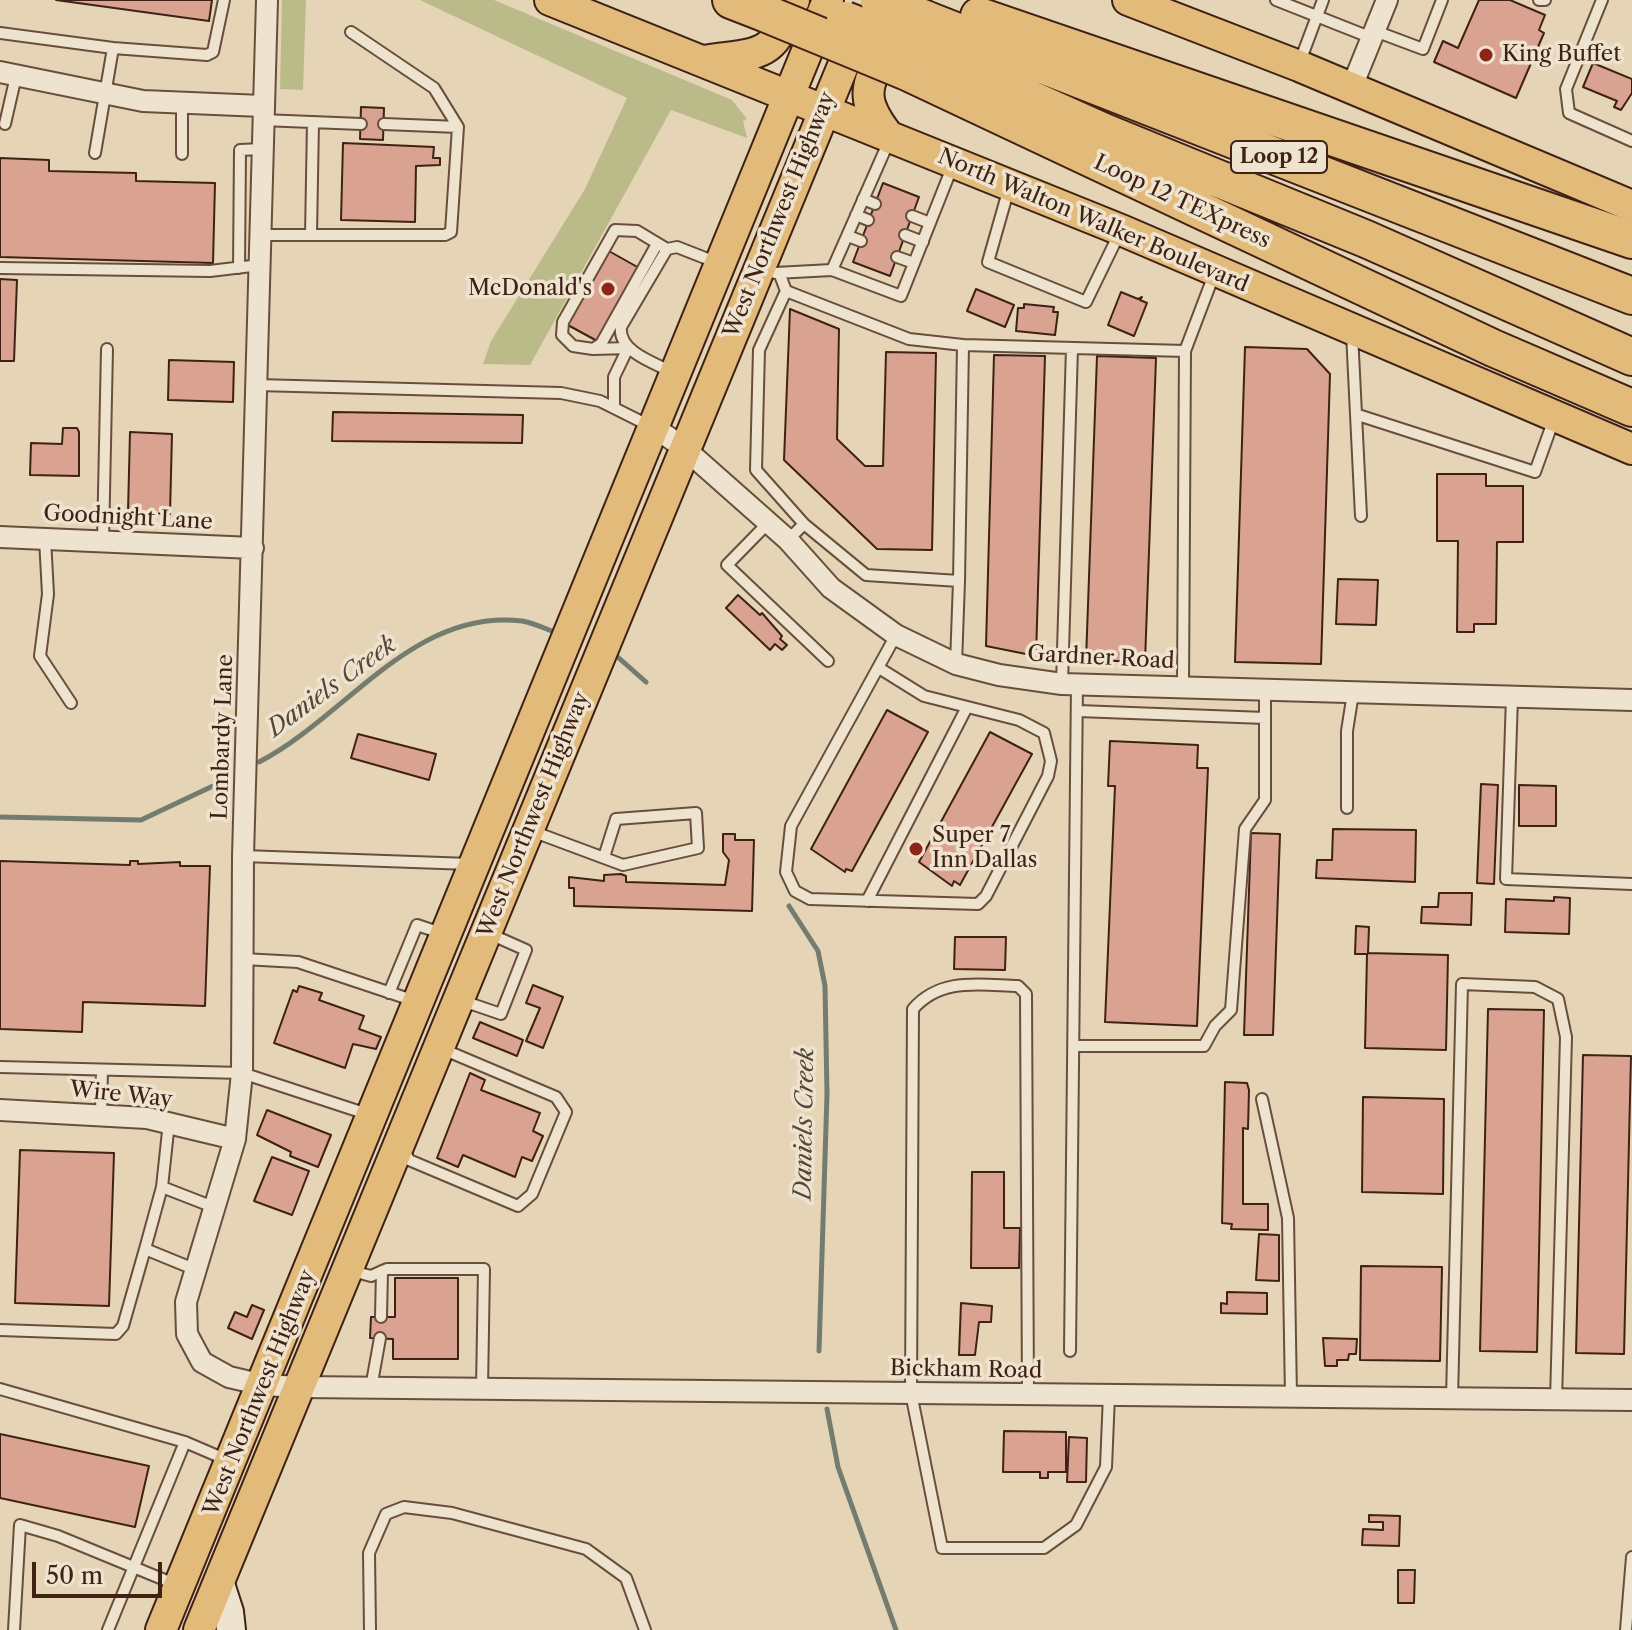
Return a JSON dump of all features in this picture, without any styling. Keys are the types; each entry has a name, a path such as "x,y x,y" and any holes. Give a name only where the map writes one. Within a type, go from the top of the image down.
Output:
{"highway":[{"path":"731,0 785,5 916,27 1632,240"},
{"path":"879,0 916,27"},
{"name":"Loop 12","path":"916,27 1104,132 1366,239 1632,357"},
{"name":"Loop 12","path":"916,27 1632,296"},
{"name":"Loop 12 TEXpress","path":"916,27 1478,342 1632,408"},
{"path":"1366,239 1401,271 1632,393"}],"main road":[{"name":"North Walton Walker Boulevard","path":"550,0 1121,230 1474,384 1632,449"},
{"name":"West Northwest Highway","path":"161,1630 828,0"},
{"name":"West Northwest Highway","path":"199,1630 684,448 769,270 823,110 871,0"},
{"path":"1128,0 1299,66 1632,206"},
{"path":"702,61 766,48 779,39 785,5"},
{"path":"890,138 871,114 866,92 916,27"},
{"path":"450,927 486,932"},
{"path":"371,1123 400,1142"}],"street":[{"name":"Lombardy Lane","path":"267,0 243,856 242,1073 235,1139 186,1302 187,1334 202,1362 229,1377 263,1385 300,1387"},
{"path":"1351,89 1387,0"},
{"path":"8,74 105,94 262,113"},
{"name":"Gardner Road","path":"654,427 684,448 788,540 831,588 896,635 956,664 999,675 1070,684 1632,700"},
{"name":"Goodnight Lane","path":"0,537 253,548"},
{"name":"Wire Way","path":"0,1110 101,1113 169,1122 235,1139"},
{"name":"Bickham Road","path":"300,1387 1632,1400"},
{"path":"219,1581 231,1630"}],"lane":[{"path":"0,33 113,48 207,55 213,52 216,43 224,0"},
{"path":"1276,0 1317,17 1423,49 1442,0"},
{"path":"1299,66 1323,0"},
{"path":"1602,0 1566,89 1566,99 1569,113 1632,141"},
{"path":"260,235 445,235 451,232 458,127 434,88 351,32"},
{"path":"95,153 113,48"},
{"path":"5,124 8,74"},
{"path":"182,102 182,154"},
{"path":"262,113 313,122 361,124"},
{"path":"311,235 313,122"},
{"path":"384,124 458,127"},
{"path":"832,270 890,138"},
{"path":"239,268 240,150 262,149"},
{"path":"769,270 832,270 901,296 954,163"},
{"path":"1010,185 988,262 1086,302 1121,230"},
{"path":"863,199 875,204"},
{"path":"856,215 868,220"},
{"path":"912,216 930,223"},
{"path":"628,348 573,346 562,335 563,322 615,230 637,231 662,246 677,247 720,264"},
{"path":"905,235 923,242"},
{"path":"848,236 861,241"},
{"path":"662,246 621,327 622,340 628,348 676,374"},
{"path":"593,349 601,344 662,246"},
{"path":"897,257 914,263"},
{"path":"0,268 210,271 260,265"},
{"path":"769,270 786,291 909,339 963,345 1185,351"},
{"path":"1183,687 1185,351 1215,272"},
{"path":"786,291 759,350 756,470 804,524 866,575 959,581"},
{"path":"1351,331 1358,415 1361,516"},
{"path":"956,664 963,345"},
{"path":"614,406 614,377 628,348"},
{"path":"1070,1351 1078,711 1070,684 1072,348"},
{"path":"103,541 107,349"},
{"path":"257,385 561,393 614,406 654,427"},
{"path":"1358,415 1535,472 1555,417"},
{"path":"768,523 727,565 828,661"},
{"path":"788,540 804,524"},
{"path":"45,539 48,594 40,656 71,703"},
{"path":"879,668 924,696 1019,720 1044,733 1051,761 1042,790 986,896 978,904 810,899 795,891 786,872 791,826 896,635"},
{"path":"1075,1046 1204,1046 1215,1026 1231,1010 1245,829 1265,800 1265,691"},
{"path":"1347,808 1347,731 1353,693"},
{"path":"1512,697 1506,879 1632,884"},
{"path":"867,901 967,707"},
{"path":"1078,711 1265,718"},
{"path":"528,830 623,865 698,848 696,813 616,819 604,857"},
{"path":"243,856 476,865"},
{"path":"389,993 417,925 450,927"},
{"path":"458,1000 501,1014 526,950 486,932"},
{"path":"243,959 298,962 420,1003"},
{"path":"1028,1394 1026,994 1018,986 964,984 927,992 913,1009 911,1393 942,1548 1044,1548 1076,1525 1106,1467 1109,1395"},
{"path":"1452,1398 1462,984 1535,987 1558,999 1566,1037 1556,1400"},
{"path":"400,1142 409,1160 518,1206 532,1194 566,1112 556,1097 439,1047"},
{"path":"0,1067 242,1073 371,1123"},
{"path":"101,1113 102,1070"},
{"path":"1262,1099 1288,1218 1291,1397"},
{"path":"0,1330 116,1334 123,1326 162,1187 169,1122"},
{"path":"162,1187 216,1208"},
{"path":"145,1249 194,1269"},
{"path":"348,1270 371,1276 382,1271 484,1269 482,1389"},
{"path":"381,1317 382,1271"},
{"path":"371,1388 380,1338"},
{"path":"0,1389 185,1442 231,1462"},
{"path":"108,1630 185,1442"},
{"path":"370,1630 369,1553 386,1514 404,1507 452,1513 586,1549 626,1578 645,1630"},
{"path":"14,1630 20,1525 58,1536 180,1586"},
{"path":"1626,1630 1632,1557"}],"green space":[{"path":"282,0 306,0 303,90 280,89"},
{"path":"420,0 494,0 732,100 747,119 743,121 747,138 671,110 530,365 483,364 491,341 585,189 627,98"}],"building":[{"path":"56,0 212,0 209,21"},
{"name":"King Buffet","path":"1479,0 1510,0 1545,15 1539,30 1544,33 1516,98 1434,62 1443,41 1458,48"},
{"path":"1593,63 1632,79 1632,93 1621,110 1614,107 1617,101 1583,87"},
{"path":"361,107 384,108 383,140 360,139"},
{"path":"343,143 434,147 433,158 440,158 440,165 416,166 415,222 341,220"},
{"path":"0,158 49,160 49,171 136,173 136,181 215,183 213,263 0,257"},
{"path":"883,183 919,197 890,276 853,262"},
{"name":"McDonald's","path":"607,250 641,269 599,342 566,324"},
{"path":"0,279 17,280 14,361 0,361"},
{"path":"976,289 1014,305 1005,327 967,311"},
{"path":"1121,292 1138,299 1142,297 1140,300 1147,303 1134,336 1108,325"},
{"path":"1024,304 1054,307 1053,312 1058,312 1055,335 1016,331 1018,308 1024,308"},
{"path":"790,309 839,329 837,439 865,466 883,466 886,352 936,353 932,550 877,549 784,460"},
{"path":"1245,347 1307,349 1330,374 1321,664 1235,662"},
{"path":"994,355 1045,356 1036,656 986,646"},
{"path":"1097,356 1156,358 1145,662 1086,660"},
{"path":"169,360 234,362 233,402 168,400"},
{"path":"333,412 523,415 522,443 332,441"},
{"path":"63,428 77,428 79,432 79,476 30,475 31,443 62,444"},
{"path":"130,432 172,434 170,514 128,512"},
{"path":"1437,474 1486,474 1486,486 1523,486 1523,542 1497,542 1496,624 1474,624 1474,632 1457,632 1458,541 1437,541"},
{"path":"1338,579 1378,580 1376,625 1336,624"},
{"path":"738,595 760,615 762,613 782,636 780,639 787,645 782,650 775,644 770,650 726,608"},
{"path":"887,710 928,732 852,871 846,869 845,872 811,849"},
{"path":"990,732 1032,754 960,885 954,881 952,886 919,862"},
{"path":"358,734 436,754 429,780 351,758"},
{"path":"1110,741 1198,745 1197,768 1208,768 1197,1026 1105,1022 1115,786 1108,786"},
{"path":"1481,784 1498,785 1494,884 1477,883"},
{"path":"1519,785 1556,786 1556,826 1519,826"},
{"path":"1333,829 1416,830 1415,882 1316,878 1317,860 1332,860"},
{"path":"1251,833 1280,834 1273,1035 1244,1035"},
{"path":"723,834 735,834 735,840 754,840 752,911 574,906 574,888 569,888 569,877 604,881 604,875 621,874 626,876 626,882 725,885 729,860 723,852"},
{"path":"0,861 130,865 130,861 138,861 138,864 180,862 180,866 210,866 205,1006 83,1002 82,1032 0,1029"},
{"path":"1439,893 1472,893 1471,925 1421,923 1422,907 1438,907"},
{"path":"1554,897 1570,898 1569,934 1505,932 1506,899 1554,901"},
{"path":"1356,926 1369,927 1368,953 1448,955 1446,1050 1365,1048 1367,954 1355,954"},
{"path":"955,937 1006,937 1005,970 954,969"},
{"path":"533,985 563,997 543,1048 526,1041 540,1008 526,1003"},
{"path":"299,986 322,993 319,1000 364,1016 359,1029 381,1037 376,1049 353,1044 345,1068 274,1043 293,990 297,992"},
{"path":"1488,1009 1544,1010 1537,1352 1480,1351"},
{"path":"480,1022 523,1040 517,1056 473,1038"},
{"path":"1583,1055 1631,1056 1624,1354 1576,1353"},
{"path":"470,1073 485,1080 481,1090 540,1113 533,1131 543,1136 532,1161 522,1157 515,1177 463,1155 458,1167 437,1158"},
{"path":"1225,1082 1247,1083 1248,1129 1243,1128 1243,1204 1268,1204 1268,1230 1231,1229 1232,1224 1222,1223"},
{"path":"1363,1097 1444,1099 1443,1194 1362,1192"},
{"path":"267,1110 331,1135 318,1167 290,1156 291,1152 257,1135"},
{"path":"20,1150 114,1153 109,1306 15,1303"},
{"path":"272,1157 309,1171 292,1215 254,1201"},
{"path":"972,1172 1004,1172 1004,1228 1020,1228 1019,1268 971,1268"},
{"path":"1259,1234 1279,1235 1279,1281 1256,1280"},
{"path":"1361,1266 1442,1267 1440,1361 1360,1360"},
{"path":"395,1278 458,1278 458,1359 393,1359 393,1339 370,1338 371,1317 395,1317"},
{"path":"1227,1292 1267,1293 1267,1314 1221,1313 1221,1303 1227,1304"},
{"path":"961,1303 992,1306 991,1322 979,1322 975,1355 959,1355"},
{"path":"252,1305 264,1310 252,1339 228,1328 235,1312 247,1317"},
{"path":"1323,1338 1357,1339 1356,1354 1349,1354 1348,1360 1337,1360 1337,1366 1325,1366"},
{"path":"1004,1431 1066,1432 1066,1472 1048,1472 1048,1478 1040,1478 1040,1472 1003,1472"},
{"path":"0,1434 149,1466 135,1527 0,1498"},
{"path":"1069,1437 1087,1438 1086,1482 1067,1482"},
{"path":"1369,1515 1400,1516 1399,1546 1362,1545 1363,1529 1383,1530 1383,1522 1369,1522"},
{"path":"1398,1570 1415,1570 1414,1603 1398,1603"}],"waterway":[{"name":"Daniels Creek","path":"259,762 291,742 382,670 414,648 447,631 483,621 522,621 557,633"},
{"name":"Daniels Creek","path":"612,652 646,682"},
{"name":"Daniels Creek","path":"0,817 141,820 215,785"},
{"name":"Daniels Creek","path":"789,906 818,951 825,986 827,1094 819,1351"},
{"name":"Daniels Creek","path":"827,1409 838,1467 896,1630"}],"place":[{"name":"King Buffet","path":"1486,55"},
{"name":"McDonald's","path":"608,289"},
{"name":"Super 7 Inn Dallas","path":"916,849"}]}
